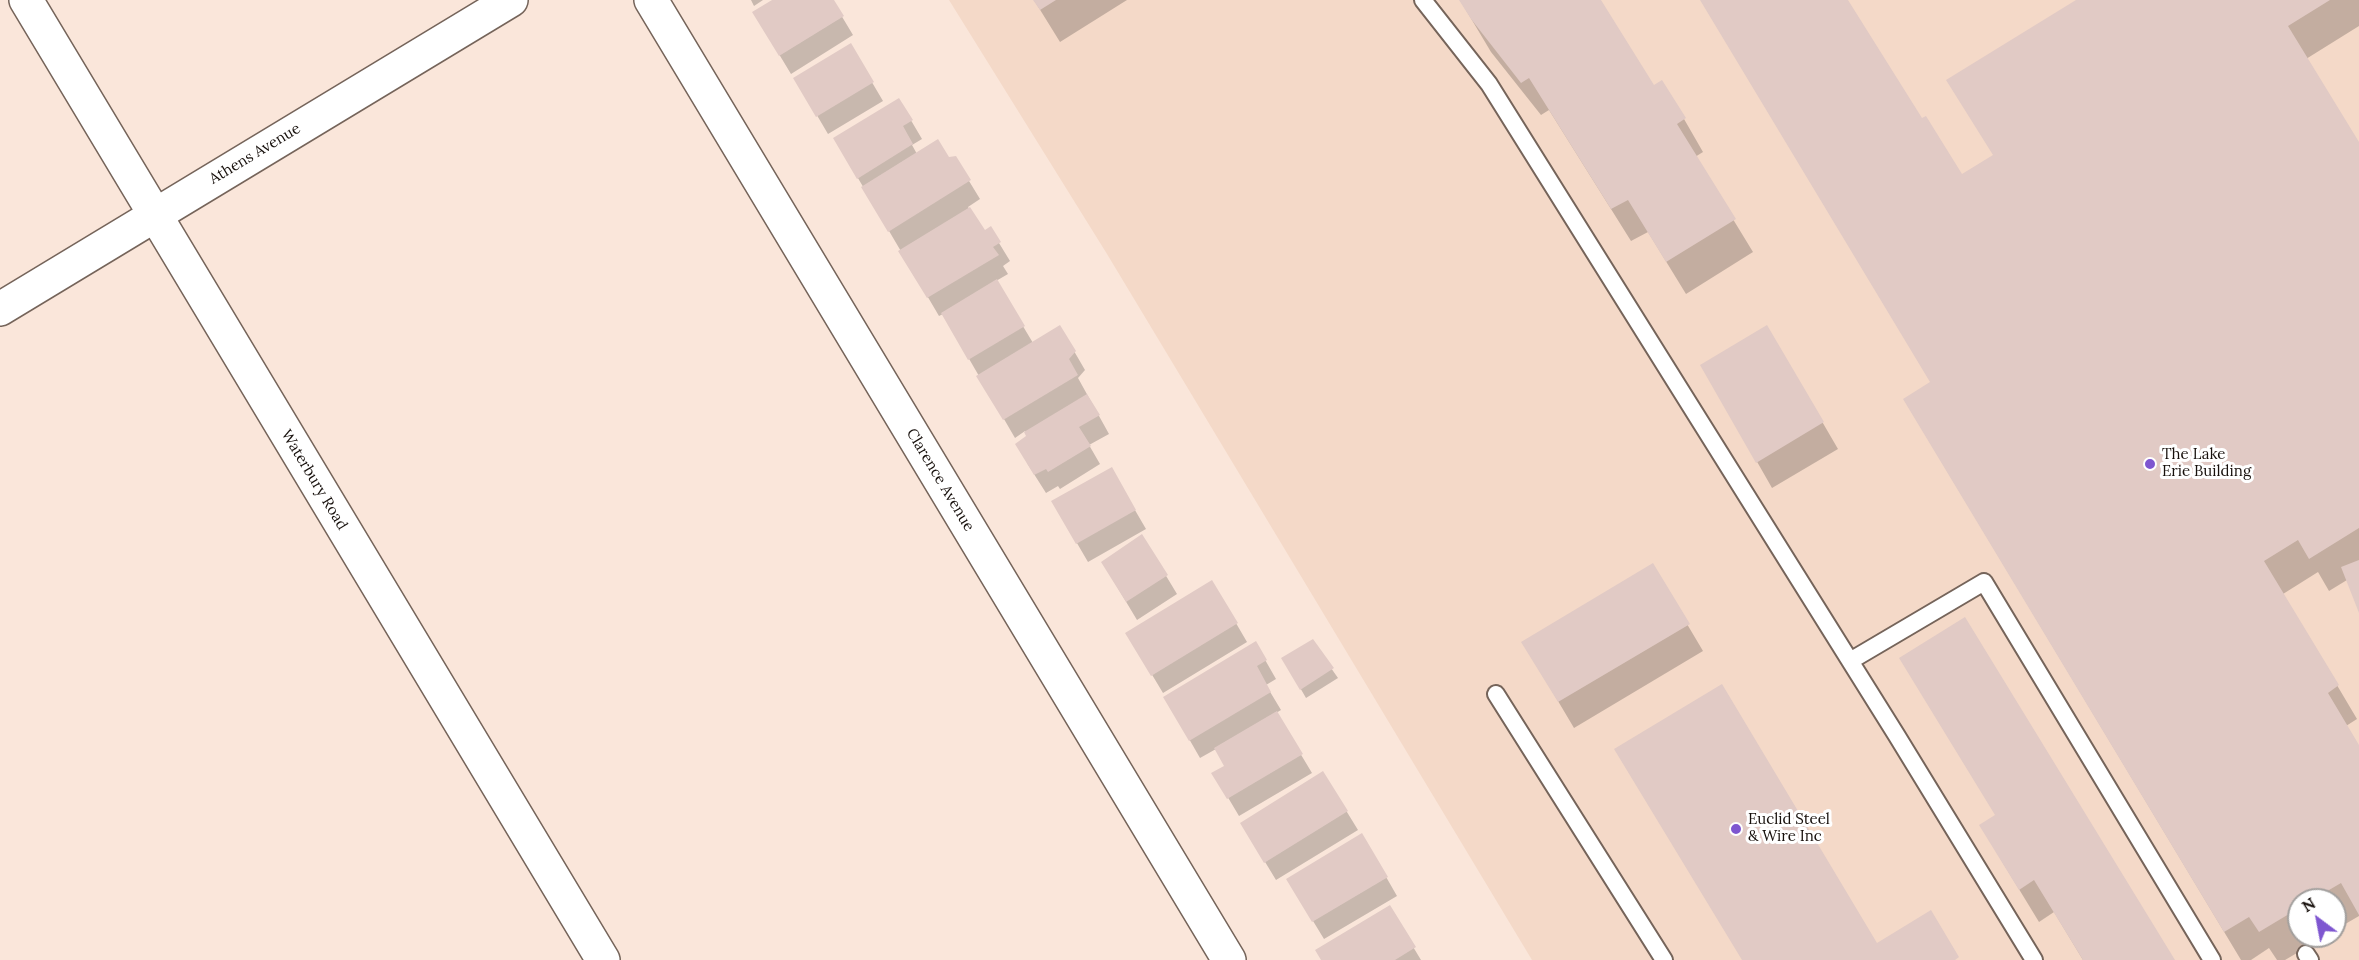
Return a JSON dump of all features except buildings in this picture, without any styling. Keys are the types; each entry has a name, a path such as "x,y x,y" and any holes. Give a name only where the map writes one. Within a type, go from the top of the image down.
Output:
{"street":[{"name":"Waterbury Road","path":"26,0 603,960"},
{"name":"Athens Avenue","path":"0,309 511,0"},
{"name":"Clarence Avenue","path":"651,0 1229,960"}],"lane":[{"path":"1423,0 1489,84 2034,960"},
{"path":"1850,661 1984,582 2212,960"},
{"path":"1496,694 1664,960"}],"shaded area":[{"path":"949,0 2359,0 2359,960 1532,960 1107,254"}],"place":[{"name":"The Lake Erie Building","path":"2150,464"},
{"name":"Euclid Steel & Wire Inc","path":"1736,829"}]}
